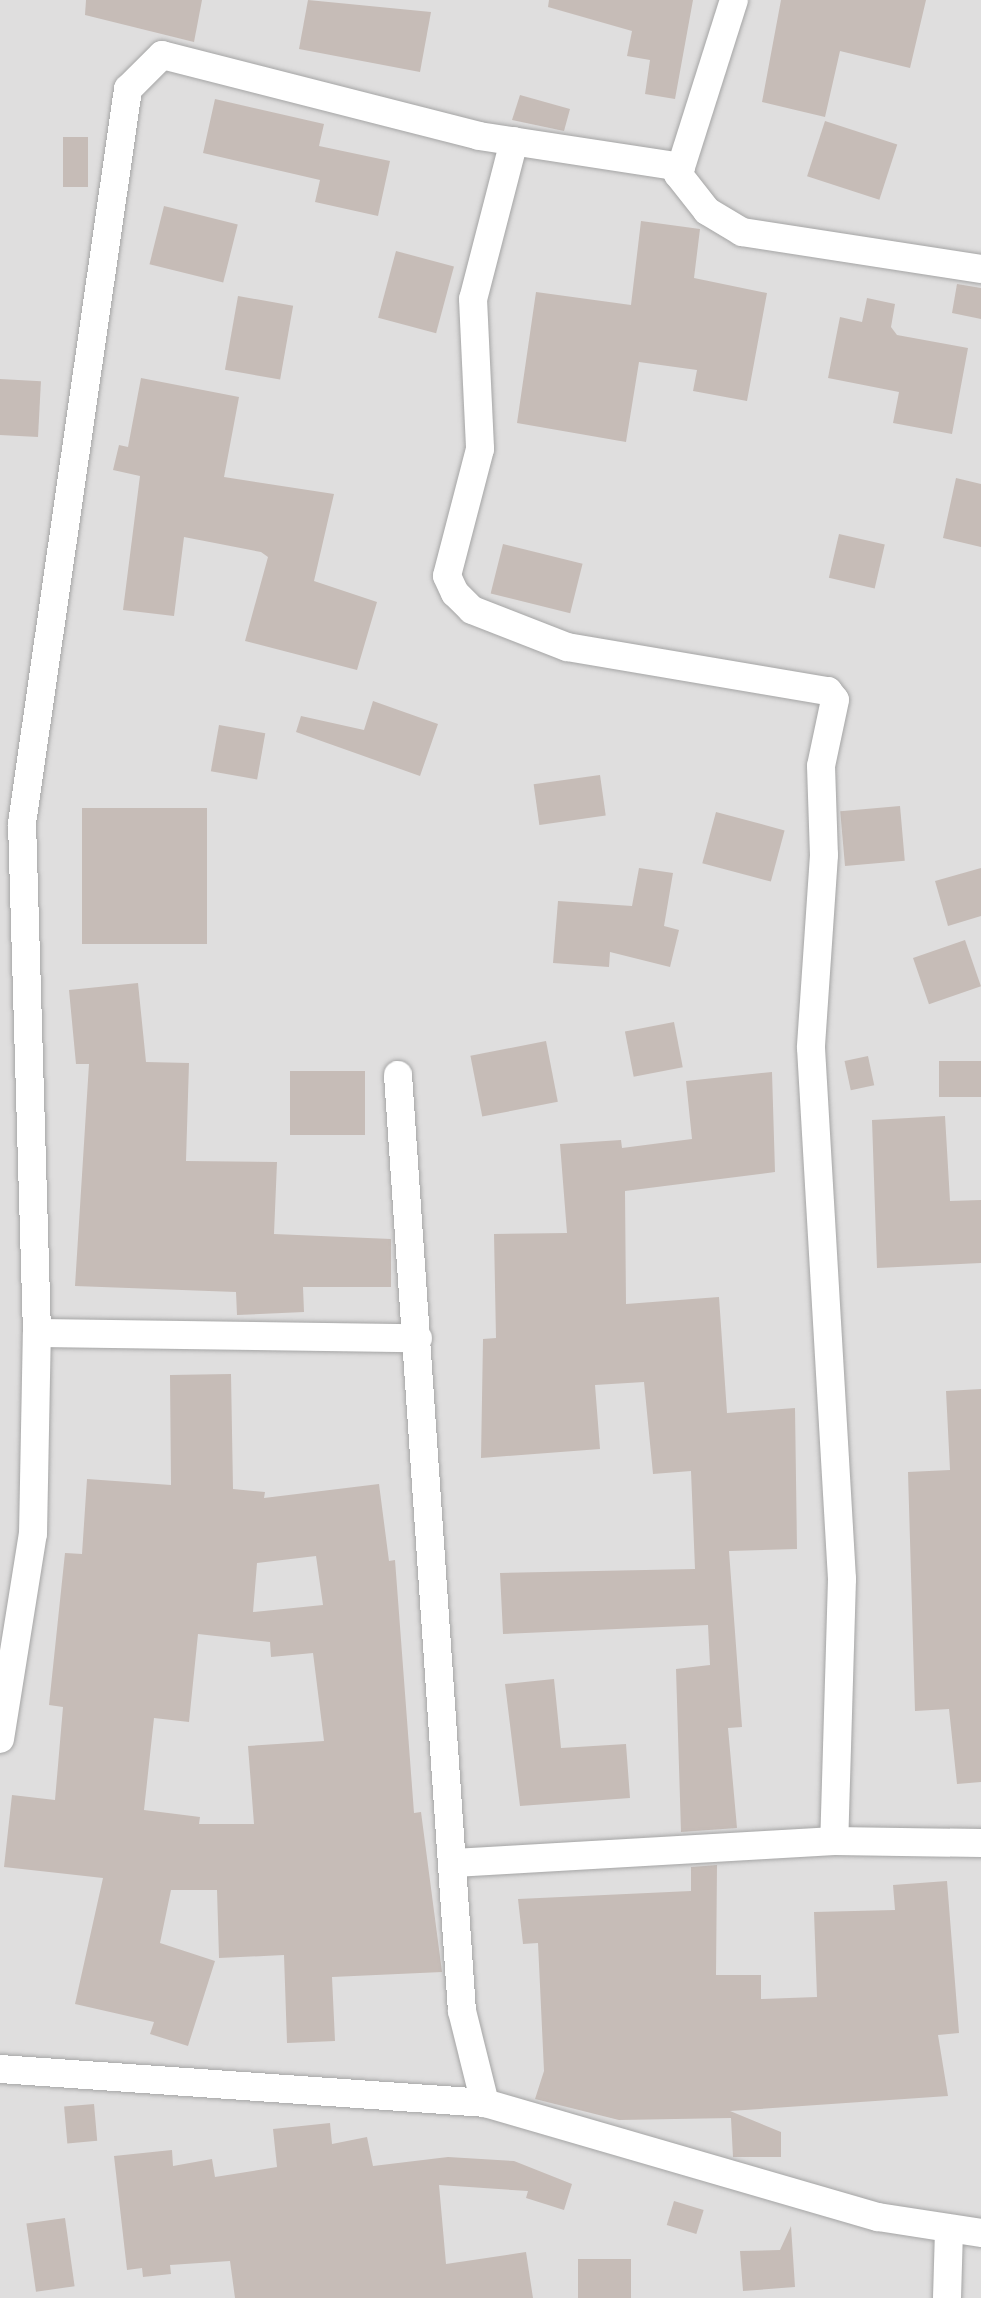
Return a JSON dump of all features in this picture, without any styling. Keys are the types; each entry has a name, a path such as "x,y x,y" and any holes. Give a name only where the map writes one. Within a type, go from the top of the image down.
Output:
{"street":[{"path":"734,0 678,174 706,210 742,232 981,269"},
{"path":"0,1739 33,1534 37,1333 22,823 128,88 162,55 514,141 681,167"},
{"path":"514,141 473,298 480,450 446,576 455,593 472,610 567,646 828,692 835,700 821,766 824,854 811,1048 842,1580 834,1841"},
{"path":"398,1076 462,2011 485,2103"},
{"path":"37,1333 418,1338"},
{"path":"454,1862 834,1841 981,1843"},
{"path":"0,2068 485,2103 949,2232 981,2233"},
{"path":"947,2298 949,2232"}],"shaded area":[{"path":"0,0 981,0 981,2298 0,2298"}],"building":[{"path":"86,0 202,0 194,42 85,15"},
{"path":"308,0 431,12 420,72 299,49"},
{"path":"549,0 693,0 675,99 645,94 650,60 627,56 632,31 548,7"},
{"path":"781,0 926,0 910,68 840,51 825,117 762,102"},
{"path":"520,95 570,109 564,131 512,120"},
{"path":"215,99 324,124 319,146 390,161 378,216 315,202 320,180 203,153"},
{"path":"825,121 897,144 879,200 807,176"},
{"path":"63,137 88,137 88,187 63,187"},
{"path":"164,206 238,224 223,283 149,264"},
{"path":"641,221 700,229 694,278 767,293 747,401 693,391 697,370 639,362 626,442 517,423 536,292 631,305"},
{"path":"396,251 454,267 436,333 378,318"},
{"path":"957,284 981,288 981,319 952,313"},
{"path":"238,296 293,306 280,380 225,370"},
{"path":"867,298 895,304 891,327 897,335 968,348 952,434 893,423 899,392 828,378 840,317 862,322"},
{"path":"141,378 239,397 224,477 334,494 314,581 377,602 357,670 245,641 268,557 261,552 184,537 174,616 123,610 140,476 113,470 119,445 128,447"},
{"path":"0,379 41,381 38,437 0,435"},
{"path":"956,478 981,484 981,547 943,538"},
{"path":"839,534 885,545 875,588 829,578"},
{"path":"503,544 583,564 570,613 491,593"},
{"path":"373,701 438,724 420,776 296,732 301,716 364,730"},
{"path":"219,725 265,733 257,779 211,771"},
{"path":"600,775 606,816 539,825 534,784"},
{"path":"900,806 905,861 845,866 840,811"},
{"path":"82,808 207,808 207,944 82,944"},
{"path":"716,812 785,830 771,882 702,863"},
{"path":"639,868 673,873 664,926 679,930 670,967 610,952 609,967 553,963 558,901 632,906"},
{"path":"981,868 981,916 948,926 935,881"},
{"path":"965,940 981,986 929,1004 913,958"},
{"path":"138,983 146,1062 189,1063 186,1161 277,1162 274,1234 391,1239 391,1287 303,1287 304,1312 237,1315 236,1292 75,1286 89,1064 76,1064 69,990"},
{"path":"674,1022 683,1067 634,1077 625,1032"},
{"path":"546,1041 558,1102 482,1117 470,1056"},
{"path":"868,1056 874,1085 851,1090 845,1061"},
{"path":"939,1061 981,1061 981,1097 939,1097"},
{"path":"290,1071 365,1071 365,1135 290,1135"},
{"path":"772,1072 775,1172 625,1191 626,1304 719,1297 727,1413 795,1408 797,1549 729,1551 742,1727 728,1728 737,1828 681,1832 676,1669 710,1665 708,1625 503,1634 500,1573 695,1569 691,1471 653,1474 644,1382 595,1385 600,1449 481,1458 483,1339 496,1338 494,1234 567,1233 560,1144 621,1140 622,1148 692,1139 686,1081"},
{"path":"945,1116 950,1201 981,1200 981,1263 877,1268 872,1120"},
{"path":"231,1374 233,1489 265,1492 264,1498 379,1484 389,1561 395,1560 414,1813 421,1812 442,1972 332,1977 335,2041 287,2043 284,1955 219,1958 217,1890 171,1890 160,1943 215,1961 188,2046 150,2034 154,2022 75,2004 103,1878 4,1867 12,1795 55,1800 63,1707 49,1705 65,1553 82,1554 87,1479 171,1485 170,1375","holes":["316,1556 323,1605 253,1612 257,1563","198,1634 270,1642 271,1657 313,1653 324,1741 248,1746 254,1824 199,1824 200,1817 144,1810 154,1718 189,1722"]},
{"path":"981,1389 981,1782 957,1784 949,1709 915,1711 908,1472 950,1470 946,1391"},
{"path":"554,1679 561,1748 626,1744 630,1798 520,1806 505,1684"},
{"path":"717,1865 716,1975 761,1975 761,1999 817,1997 814,1912 895,1910 893,1885 947,1881 959,2033 938,2035 948,2096 730,2111 781,2132 781,2157 733,2157 731,2118 619,2120 535,2099 544,2071 538,1943 523,1944 518,1899 691,1891 691,1867"},
{"path":"94,2104 97,2141 67,2143 64,2107"},
{"path":"330,2123 332,2144 367,2137 373,2166 448,2157 514,2161 572,2184 564,2210 526,2198 528,2191 439,2185 446,2264 526,2252 533,2298 235,2298 230,2261 170,2265 171,2274 143,2277 142,2268 127,2270 114,2156 172,2150 173,2166 212,2159 215,2177 277,2167 273,2129"},
{"path":"674,2201 704,2210 696,2234 667,2225"},
{"path":"65,2218 75,2286 36,2292 26,2223"},
{"path":"791,2226 795,2287 743,2291 740,2251 780,2250"},
{"path":"578,2259 631,2259 631,2298 578,2298"}]}
